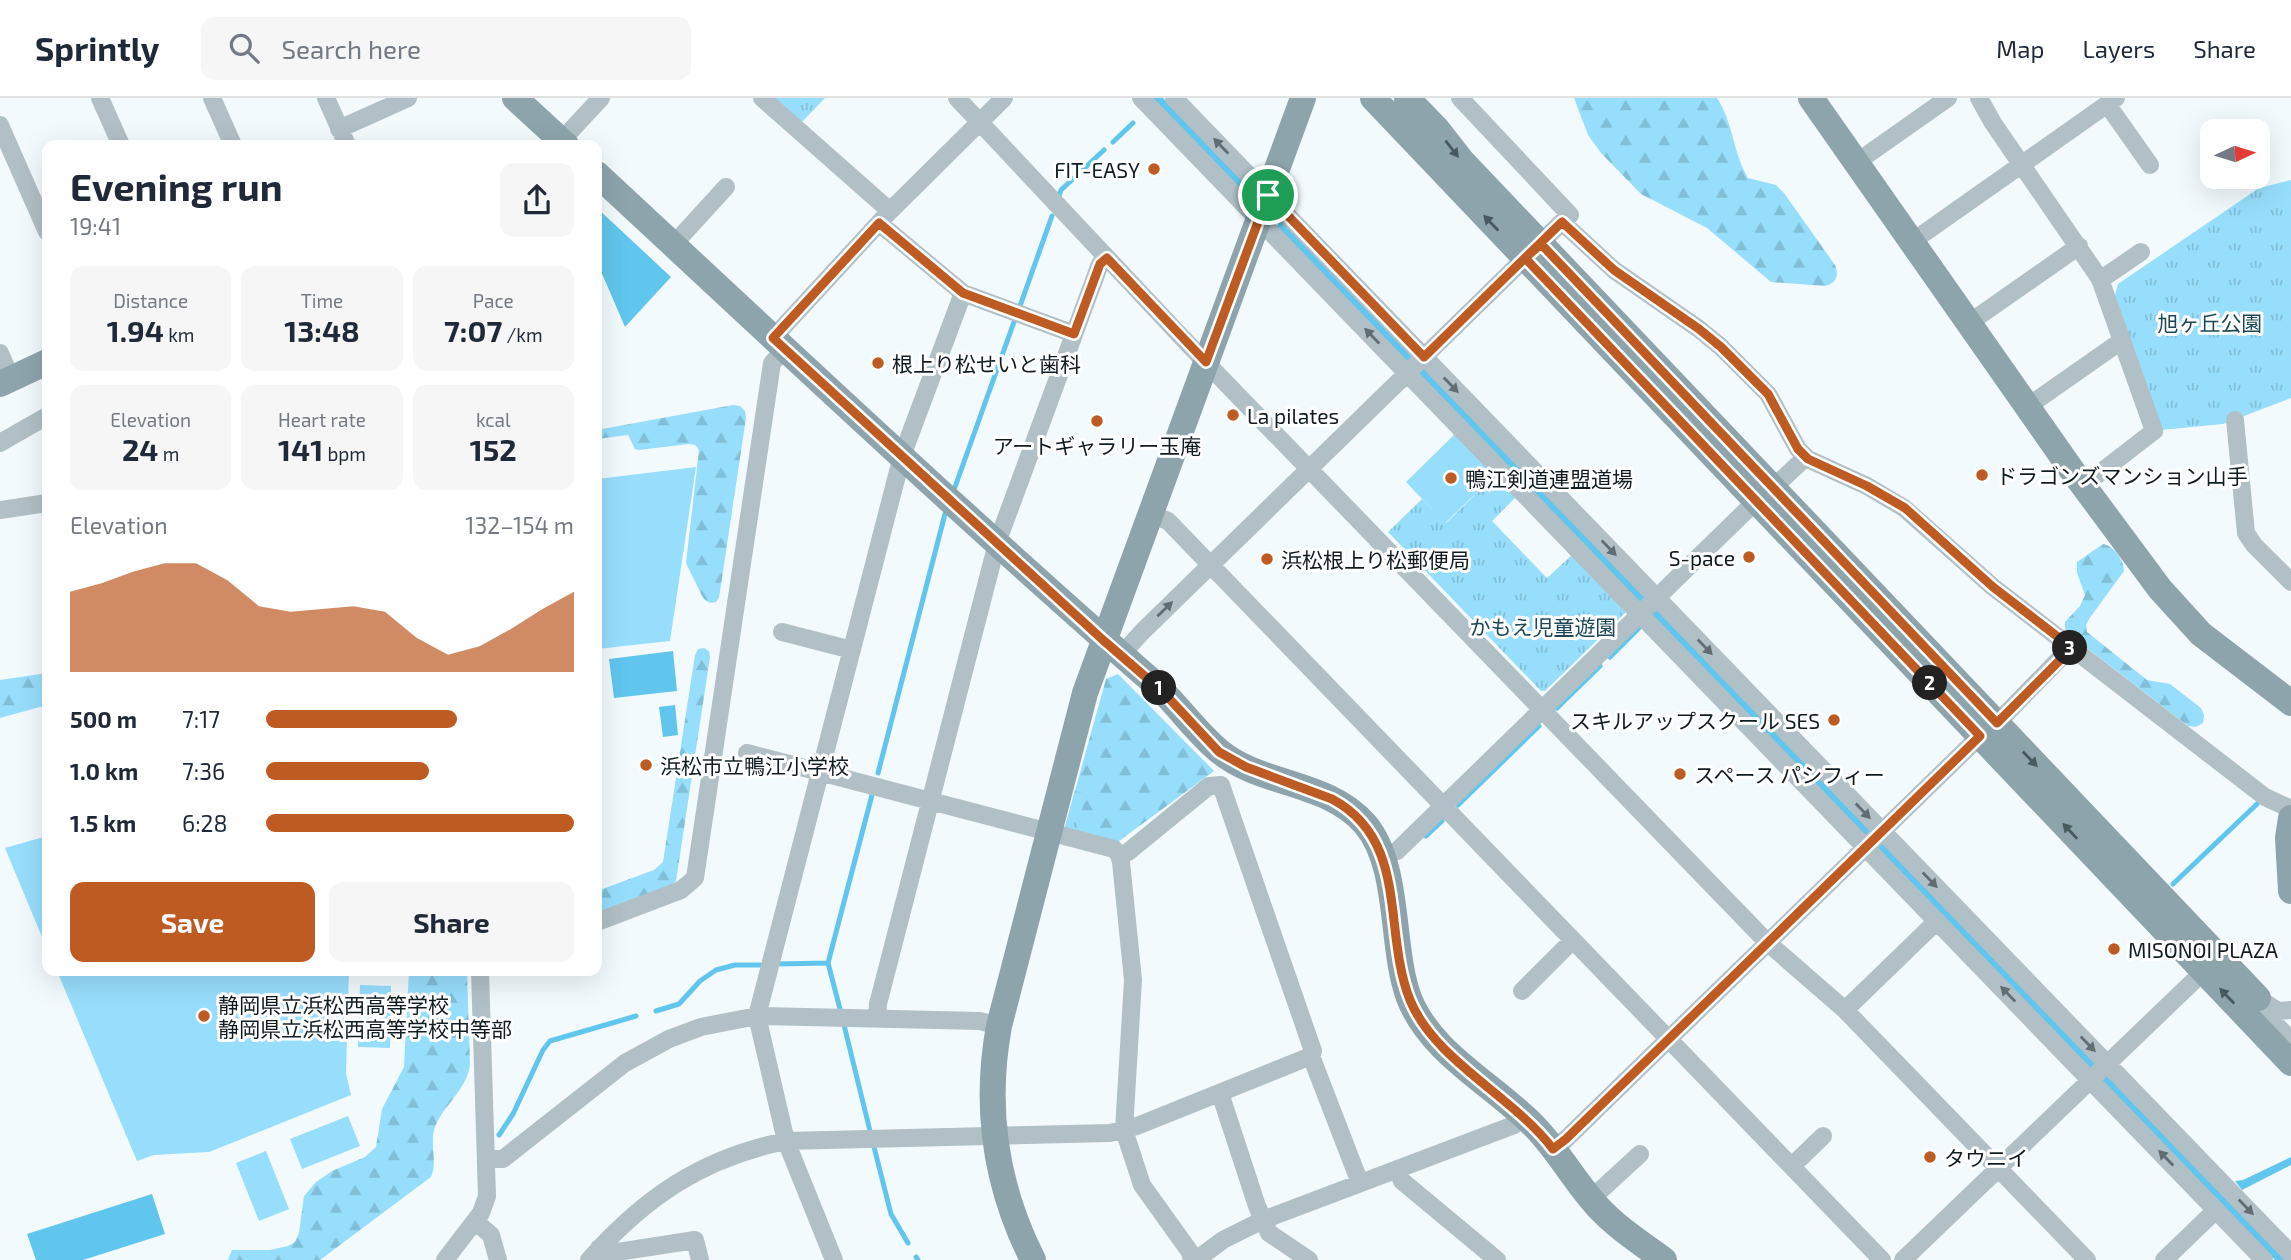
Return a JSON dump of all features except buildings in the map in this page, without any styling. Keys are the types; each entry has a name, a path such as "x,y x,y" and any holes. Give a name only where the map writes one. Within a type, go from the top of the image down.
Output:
{"street":[{"path":"100,98 119,140"},
{"path":"212,98 231,140"},
{"path":"326,98 343,137 408,98"},
{"path":"515,98 554,140 601,98"},
{"path":"762,98 963,293 1074,334"},
{"path":"957,98 1206,362 1768,943 1845,1010 2087,1260"},
{"path":"602,920 681,890 695,878 772,363 779,344 884,217 1004,98"},
{"path":"1141,98 1263,207 1649,606 2099,1072 2216,1210 2264,1260"},
{"path":"1174,98 1263,207 1416,365"},
{"path":"1033,1260 1012,1214 993,1137 992,1079 999,1026 1085,693 1112,648 1150,514 1303,98"},
{"path":"1373,98 1533,251 1988,730 2204,971 2291,1063"},
{"path":"1407,98 1437,129 1533,251"},
{"path":"1112,648 1135,639 1570,215 1460,98"},
{"path":"1811,98 2083,486 2160,589 2187,620 2217,647 2291,703"},
{"path":"1832,128 1840,122 1836,98"},
{"path":"1857,162 1948,98"},
{"path":"1979,98 2101,281 2154,431 2083,486"},
{"path":"1913,241 2112,101 2150,165"},
{"path":"0,125 42,221"},
{"path":"602,179 779,344 1163,692 1219,752 1246,767 1345,806 1367,826 1382,855 1405,984 1414,1009 1437,1041 1522,1115 1553,1149 1591,1199 1617,1226 1664,1260"},
{"path":"673,245 726,187"},
{"path":"1562,222 1614,270 1721,347 1768,394 1798,449 1806,457 1867,486 1905,508 1993,587 2265,797 2291,809"},
{"path":"1969,323 2079,246"},
{"path":"2101,281 2141,252"},
{"path":"877,1018 877,1004 997,543 1100,264 1107,258"},
{"path":"834,1260 786,1142 757,1016 902,456 963,293"},
{"path":"2027,407 2114,346 2123,343"},
{"path":"0,353 6,381 42,364"},
{"path":"0,443 42,419"},
{"path":"2235,420 2246,533 2254,545 2291,582"},
{"path":"1382,855 1397,851 1806,457"},
{"path":"0,510 42,504"},
{"path":"1150,514 1168,521 1882,1260"},
{"path":"782,632 852,650"},
{"path":"1553,1149 2071,647"},
{"path":"1988,730 2258,998 2278,1011 2291,1010"},
{"path":"747,753 1106,846 1119,855 1133,980 1124,1130 1142,1185 1194,1260 1223,1240 1263,1220 1514,1125 1522,1115"},
{"path":"1119,855 1128,852 1209,786 1221,785 1313,1051 1311,1056 1360,1183"},
{"path":"2291,818 2288,838 2291,891"},
{"path":"1874,839 1937,921 2291,1254"},
{"path":"1845,1010 1937,921"},
{"path":"1522,990 1573,940"},
{"path":"1902,1260 2204,971"},
{"path":"445,1260 481,1213 486,1196 480,976"},
{"path":"2258,998 2274,1023 2291,1040"},
{"path":"486,1159 503,1159 611,1073 654,1046 701,1027 757,1016 979,1020 999,1026"},
{"path":"594,1254 634,1213 686,1176 745,1151 786,1142 1096,1135 1124,1130 1311,1056"},
{"path":"1220,1093 1269,1233 1309,1260"},
{"path":"1792,1166 1823,1136"},
{"path":"1591,1199 1640,1154"},
{"path":"1397,1169 1402,1181 1497,1260"},
{"path":"2164,1260 2216,1210"},
{"path":"475,1222 491,1235 498,1260"},
{"path":"594,1254 695,1240 700,1260"}],"green space":[{"path":"774,98 825,98 801,123"},
{"path":"1574,98 1717,98 1748,178 1776,185 1784,193 1835,265 1837,275 1834,281 1825,286 1771,282 1707,228 1641,194 1601,153 1588,135"},
{"name":"旭ヶ丘公園","path":"2291,180 2291,398 2223,424 2161,430 2115,295 2118,284 2258,189 2270,189 2270,185"},
{"path":"733,405 740,406 745,411 719,598 716,602 710,603 702,596 686,563 699,450 695,445 689,444 639,450 635,449 628,435 602,438 602,429"},
{"name":"鴨江剣道連盟道場","path":"1456,433 1496,474 1445,523 1406,482"},
{"path":"696,467 670,641 602,648 602,478"},
{"name":"かもえ児童遊園","path":"1496,474 1517,496 1492,521 1547,578 1573,554 1626,612 1545,691 1541,691 1388,532 1422,499 1446,523"},
{"path":"2103,544 2118,554 2124,571 2089,619 2087,632 2147,680 2170,684 2201,708 2203,723 2196,727 2188,726 2069,634 2065,628 2065,622 2080,606 2085,595 2077,573 2077,562"},
{"path":"698,649 709,651 710,657 676,881 672,886 602,913 602,889 654,870 663,862"},
{"path":"42,674 42,706 0,718 0,680"},
{"path":"1118,674 1214,771 1115,844 1065,827 1106,679"},
{"path":"1075,790 1086,794 1077,831 1065,827"},
{"path":"42,837 42,937 5,848"},
{"path":"59,976 349,976 346,1073 351,1095 209,1152 154,1155 137,1161"},
{"path":"409,976 467,976 470,1065 460,1090 435,1127 431,1177 320,1260 228,1260 232,1250 270,1250 295,1242 299,1233 304,1196 316,1182 332,1171 365,1157 376,1147 382,1109 404,1067"},
{"path":"360,985 391,986 390,1048 358,1047"},
{"path":"348,1116 360,1146 302,1169 290,1139"},
{"path":"266,1151 289,1209 259,1221 236,1163"}],"shaded area":[{"path":"1152,98 1163,98 1248,185 1245,194"},
{"path":"602,213 671,277 625,327 602,274"},
{"path":"1280,218 2286,1260 2275,1260 1277,227"},
{"path":"673,651 677,691 614,698 609,659"},
{"path":"675,705 678,735 663,737 659,707"},
{"path":"2291,1157 2291,1165 2242,1190 2235,1181 2243,1180"},
{"path":"152,1194 165,1234 83,1260 36,1260 27,1234"}],"waterway":[{"path":"1113,142 1133,123"},
{"path":"1059,196 1061,190 1104,150"},
{"path":"1020,306 1052,216"},
{"path":"955,487 1014,322"},
{"path":"878,773 945,514"},
{"path":"1610,657 1639,628"},
{"path":"1557,708 1600,666"},
{"path":"1458,805 1539,726"},
{"path":"840,1009 828,963 872,795"},
{"path":"2173,884 2257,804"},
{"path":"1426,836 1442,821"},
{"path":"777,964 828,963"},
{"path":"656,1011 679,1004 700,981 716,970 735,965 760,965"},
{"path":"499,1135 513,1114 543,1050 550,1041 636,1016"},
{"path":"844,1025 870,1131"},
{"path":"874,1147 891,1214 908,1243"}],"place":[{"name":"FIT-EASY","path":"1154,169"},
{"name":"根上り松せいと歯科","path":"878,363"},
{"name":"La pilates","path":"1233,415"},
{"name":"アートギャラリー玉庵","path":"1097,421"},
{"name":"ドラゴンズマンション山手","path":"1982,475"},
{"name":"鴨江剣道連盟道場","path":"1451,478"},
{"name":"S-pace","path":"1749,557"},
{"name":"浜松根上り松郵便局","path":"1267,559"},
{"name":"スキルアップスクール SES","path":"1834,720"},
{"name":"浜松市立鴨江小学校","path":"646,765"},
{"name":"スペース パシフィー","path":"1680,774"},
{"name":"MISONOI PLAZA","path":"2114,949"},
{"name":"静岡県立浜松西高等学校 静岡県立浜松西高等学校中等部","path":"204,1016"},
{"name":"タウニイ","path":"1930,1157"}],"route":[{"path":"1268,195 1206,362 1107,258 1100,264 1074,334 963,293 879,223 773,338 1172,700 1219,752 1246,767 1332,799 1345,806 1367,826 1385,866 1405,984 1420,1020 1447,1051 1525,1117 1553,1149 1980,736 1525,258 1562,222 1614,270 1721,347 1768,394 1798,449 1808,459 1867,486 1905,508 1993,587 2071,647 1997,723 1541,244 1525,258 1424,357 1268,195"}]}
